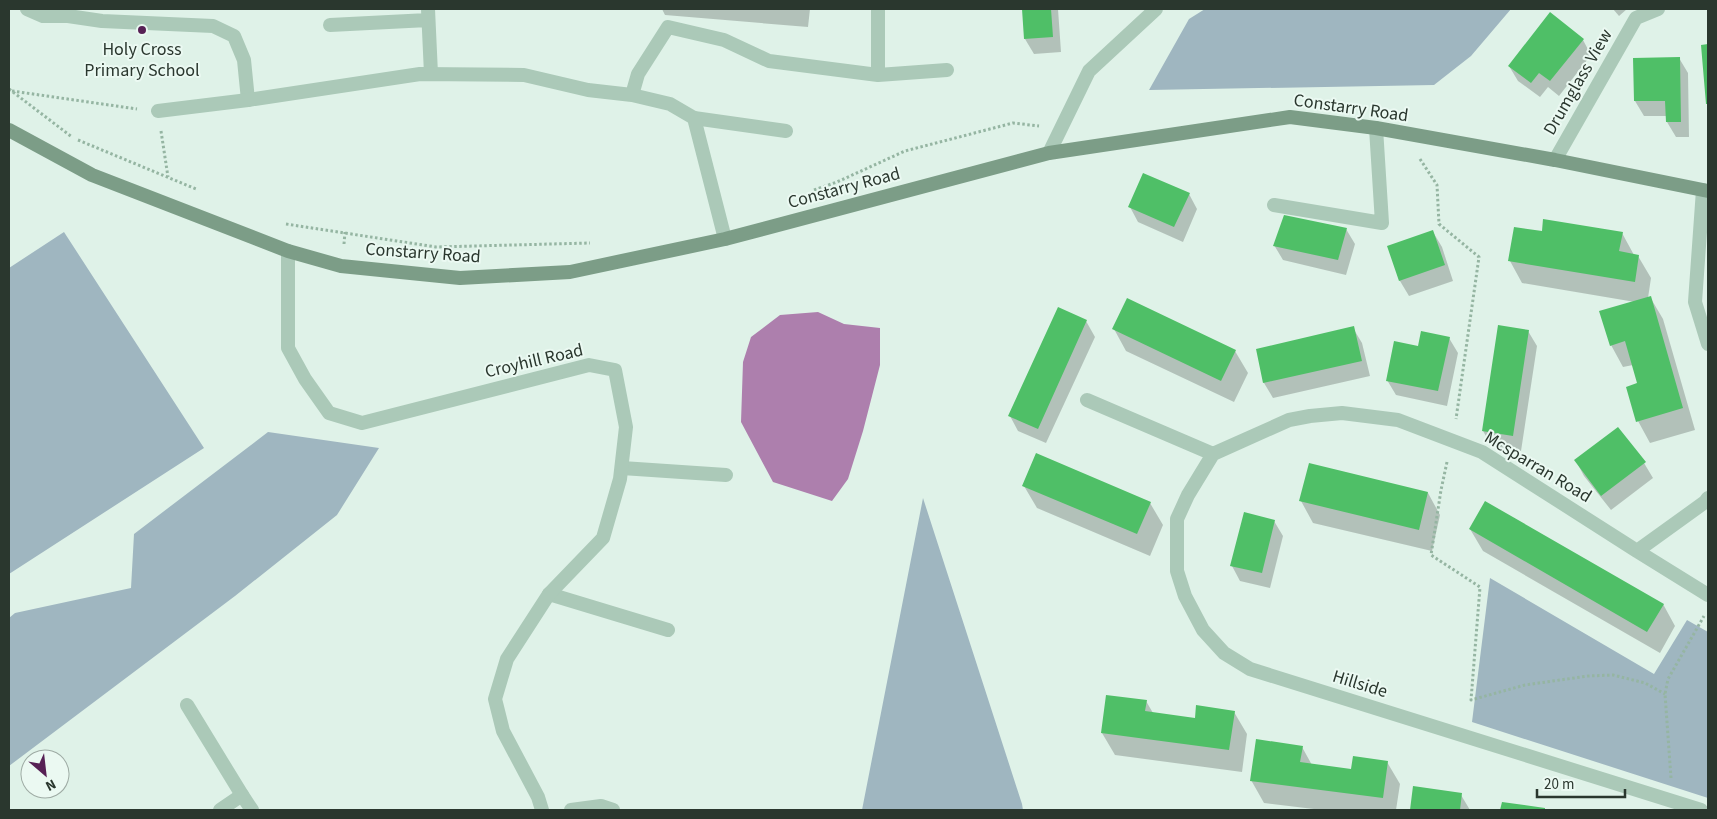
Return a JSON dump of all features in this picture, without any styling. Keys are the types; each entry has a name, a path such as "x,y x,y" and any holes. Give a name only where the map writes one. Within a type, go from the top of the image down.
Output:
{"main road":[{"name":"Constarry Road","path":"9,130 92,175 288,251 341,266 460,278 570,272 725,239 1049,153 1290,117 1376,128 1555,160 1706,191"}],"street":[{"path":"27,9 43,16 68,12 102,21 213,26 234,36 244,60 248,100"},
{"path":"878,9 878,75"},
{"path":"1049,153 1089,71 1156,9"},
{"name":"Drumglass View","path":"1555,160 1636,18 1658,9"},
{"path":"330,26 428,14 431,74"},
{"path":"632,95 638,74 668,27 724,40 769,60 878,75 947,70"},
{"path":"158,111 248,100 420,74 524,75 588,90 632,95 670,104 694,118 786,130"},
{"path":"694,118 725,239"},
{"path":"1274,205 1382,223 1376,128"},
{"path":"1706,191 1695,302 1708,344"},
{"name":"Croyhill Road","path":"288,251 288,348 304,379 329,413 362,423 589,365 615,370 626,426 620,479 604,538 549,594 507,659 496,700 503,731 538,797 542,810"},
{"path":"1087,400 1213,454"},
{"name":"Mcsparran Road","path":"1213,454 1289,420 1310,416 1342,413 1398,420 1482,452 1708,595"},
{"name":"Hillside","path":"1213,454 1188,495 1177,519 1177,571 1184,596 1203,630 1224,652 1250,668 1701,810"},
{"path":"622,468 726,475"},
{"path":"1636,551 1708,498"},
{"path":"549,594 668,630"},
{"path":"187,705 252,810"},
{"path":"220,810 242,795"},
{"path":"571,810 601,806 613,810"}],"path":[{"path":"10,90 158,111 168,177"},
{"path":"10,90 74,138 204,193"},
{"path":"811,192 838,182 905,151 1013,123 1061,128"},
{"path":"1404,134 1437,185 1439,224 1479,257 1453,441 1441,490 1431,555 1480,587 1471,700 1525,685 1588,676 1613,675 1645,683 1665,694"},
{"path":"277,223 436,247 597,243"},
{"path":"1677,802 1672,781 1665,694 1668,679 1706,611"}],"shaded area":[{"path":"1205,9 1511,9 1471,56 1434,85 1149,90 1189,19"},
{"path":"64,232 204,448 9,574 9,268"},
{"path":"818,312 844,324 880,328 880,365 863,431 848,479 832,501 773,482 741,422 743,362 751,337 780,315"},
{"path":"268,432 379,448 337,515 235,596 32,749 20,749 20,758 9,766 9,618 15,613 131,588 134,534"},
{"path":"923,498 1022,804 1023,810 862,810"},
{"path":"1490,578 1654,674 1687,620 1708,632 1708,798 1472,722"}],"building":[{"path":"1022,9 1051,9 1053,37 1024,39"},
{"path":"1550,12 1584,39 1550,81 1539,73 1531,83 1508,66"},
{"path":"1708,44 1708,104 1706,104 1701,45"},
{"path":"1680,57 1681,122 1666,122 1665,101 1634,101 1633,58"},
{"path":"1143,173 1190,193 1174,227 1128,207"},
{"path":"1284,215 1347,228 1338,260 1273,246"},
{"path":"1543,219 1623,232 1619,251 1639,255 1635,282 1508,261 1514,227 1542,231"},
{"path":"1433,230 1445,265 1399,281 1387,246"},
{"path":"1651,296 1683,408 1636,422 1626,387 1637,383 1625,341 1610,346 1599,311"},
{"path":"1127,298 1236,350 1221,381 1112,329"},
{"path":"1058,307 1087,320 1038,429 1008,416"},
{"path":"1498,325 1529,330 1513,436 1482,431"},
{"path":"1354,326 1362,361 1263,383 1256,349"},
{"path":"1421,331 1450,337 1438,391 1386,381 1394,341 1418,346"},
{"path":"1618,427 1646,462 1601,496 1574,460"},
{"path":"1036,453 1151,502 1137,534 1022,486"},
{"path":"1309,463 1428,492 1419,530 1299,501"},
{"path":"1485,501 1664,604 1647,632 1469,529"},
{"path":"1244,512 1275,520 1262,573 1230,566"},
{"path":"1106,695 1147,700 1145,711 1195,718 1196,705 1235,711 1229,750 1101,733"},
{"path":"1256,739 1303,746 1300,762 1351,769 1353,756 1388,761 1383,798 1250,781"},
{"path":"1413,786 1462,793 1460,810 1410,810"},
{"path":"1502,802 1545,808 1545,810 1500,810"}],"place":[{"name":"Holy Cross Primary School","path":"142,30"}]}
